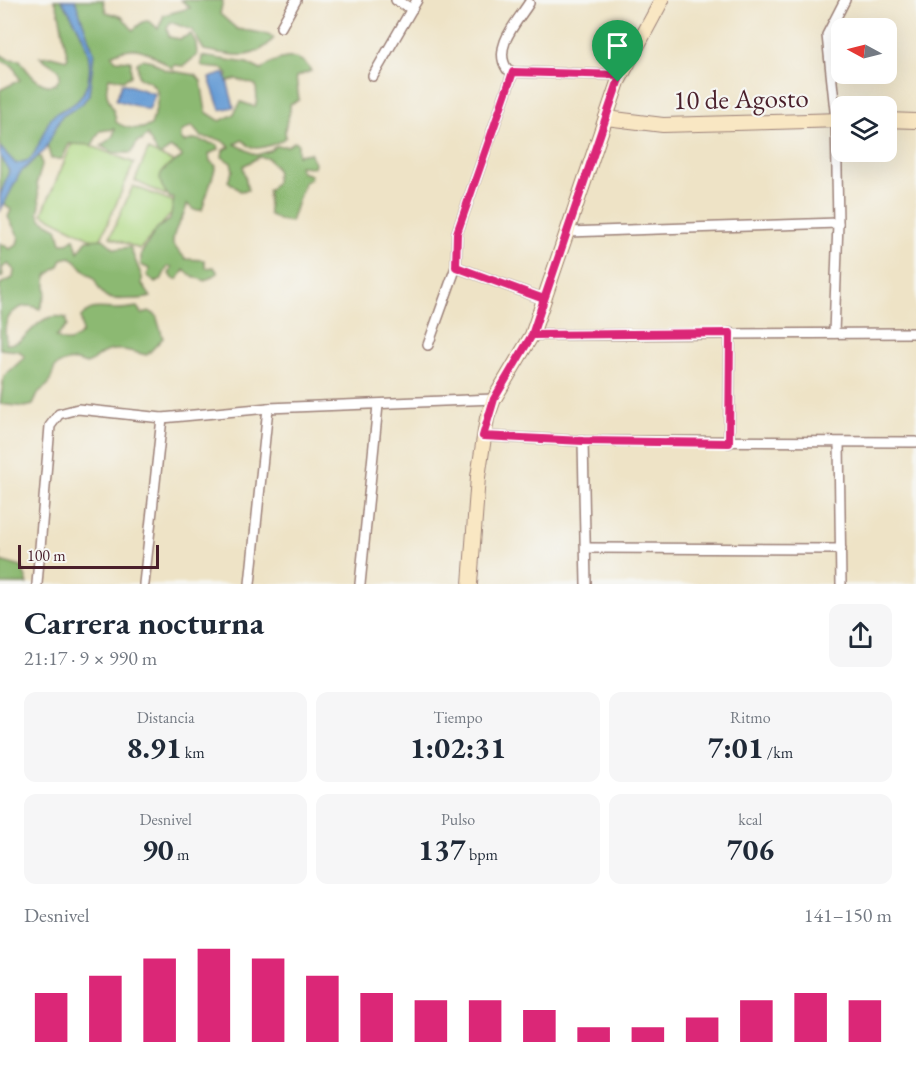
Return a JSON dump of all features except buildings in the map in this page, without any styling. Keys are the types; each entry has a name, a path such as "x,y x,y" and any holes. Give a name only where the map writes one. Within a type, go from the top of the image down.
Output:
{"main road":[{"path":"470,584 483,436 494,399 532,335 621,75 660,1"},
{"name":"10 de Agosto","path":"606,118 663,125 831,120"},
{"path":"897,120 916,120"}],"street":[{"path":"281,27 296,0"},
{"path":"396,0 412,9"},
{"path":"373,76 417,0"},
{"path":"836,96 827,30 845,0"},
{"path":"529,3 502,46 500,56 503,63 513,72 621,75"},
{"path":"428,345 456,267 457,233 513,72"},
{"path":"834,333 839,162"},
{"path":"568,232 838,223"},
{"path":"456,267 544,299"},
{"path":"729,443 730,333"},
{"path":"532,335 916,333"},
{"path":"37,584 50,426 59,414 78,409 162,418 268,408 494,399"},
{"path":"360,584 378,405"},
{"path":"250,584 268,408"},
{"path":"144,584 162,418"},
{"path":"483,436 583,441 916,442"},
{"path":"583,441 586,584"},
{"path":"839,443 841,584"},
{"path":"586,548 841,549"}],"green space":[{"path":"54,0 103,0 106,12 122,17 133,30 145,21 151,22 158,29 164,15 190,8 181,0 223,0 220,14 237,29 268,34 274,38 259,51 250,54 224,54 204,50 192,30 170,22 167,29 169,37 180,39 191,34 196,43 197,55 184,66 173,65 173,69 150,54 136,49 128,49 111,55 116,60 131,61 131,76 124,80 109,78 107,85 107,96 116,122 133,128 151,125 158,96 153,85 139,78 137,63 143,59 152,61 165,70 196,75 201,81 206,112 220,121 233,115 241,102 255,107 256,85 236,79 225,82 228,75 224,69 204,67 201,64 202,56 247,63 261,70 281,59 295,58 306,64 311,71 296,77 299,100 290,104 290,113 285,128 286,137 273,144 257,148 249,146 242,140 235,144 256,155 270,151 276,146 288,146 294,142 298,143 298,155 310,153 315,163 314,167 299,166 301,172 311,175 310,179 304,183 291,222 279,220 269,214 268,191 276,182 277,170 268,158 259,157 243,166 248,190 240,191 228,181 233,170 231,163 222,157 223,150 230,147 227,144 213,138 201,137 192,126 181,132 181,139 184,142 195,139 218,145 219,149 209,154 210,161 216,166 202,210 194,210 187,204 174,234 173,245 186,259 204,260 206,268 214,267 218,273 205,281 184,270 178,279 174,279 169,274 172,267 168,266 161,280 155,283 147,275 150,269 141,265 141,254 157,228 170,220 174,198 170,198 164,190 160,178 164,170 182,157 181,154 171,148 159,156 147,135 142,141 138,141 131,153 114,153 101,146 113,136 115,129 100,131 92,145 69,144 62,159 51,159 47,145 35,153 41,158 42,166 37,182 40,206 38,213 42,220 57,228 61,243 68,243 74,238 78,252 87,240 103,239 115,249 130,247 142,277 142,284 151,297 108,298 100,291 94,278 73,259 70,257 62,259 59,266 46,276 46,292 40,309 28,306 12,313 6,323 6,344 21,340 40,323 55,317 66,318 67,326 56,337 63,341 73,340 82,333 81,317 89,310 98,308 137,307 142,314 149,311 156,315 163,338 147,355 114,350 103,353 86,364 67,361 59,364 55,367 49,384 39,392 33,405 25,407 0,404 4,376 25,357 19,351 0,349 0,284 13,278 14,270 8,264 2,268 3,276 0,278 0,243 10,249 17,244 19,237 8,217 11,210 5,204 4,197 0,198 0,90 20,80 13,66 0,60 0,54 8,59 20,60 39,82 56,84 60,77 59,70 40,57 51,56 66,60 68,57"},
{"path":"74,139 134,163 99,243 42,214"},
{"path":"148,150 179,164 165,195 135,181"},
{"path":"133,186 177,203 176,213 169,216 140,249 110,237"},
{"path":"0,561 22,567 28,584 0,584"}],"water":[{"path":"61,0 75,0 94,53 89,95 82,104 61,117 45,150 20,173 0,212 0,196 9,171 0,155 0,147 16,164 29,160 53,116 77,101 87,86 89,60 86,47 75,22"},
{"path":"225,73 234,107 220,110 209,78"},
{"path":"122,83 155,94 149,110 116,100"}],"route":[{"path":"618,82 532,335 494,399 483,436 583,441 729,443 730,333 532,335 544,299 456,267 457,233 513,72 621,75 618,82"}]}
